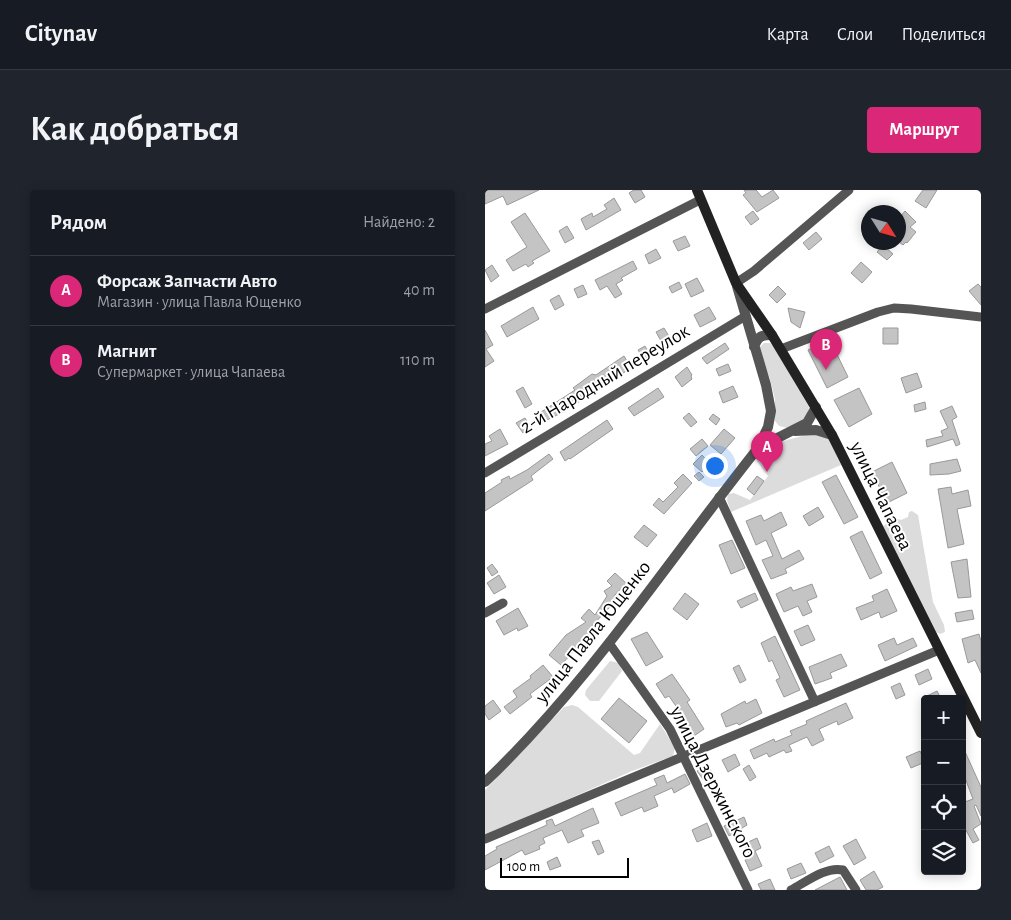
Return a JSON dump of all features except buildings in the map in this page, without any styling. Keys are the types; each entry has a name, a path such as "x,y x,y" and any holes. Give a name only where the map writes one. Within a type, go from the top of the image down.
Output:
{"main road":[{"name":"улица Чапаева","path":"699,195 736,283 781,349 832,435 981,733"}],"street":[{"path":"758,448 768,427 771,411 766,385 736,283 755,271 849,190"},
{"path":"485,309 699,195"},
{"path":"781,349 878,312 894,308 981,317"},
{"name":"2-й Народный переулок","path":"485,473 646,374 745,317"},
{"path":"754,347 757,338 763,335 772,335"},
{"path":"794,432 807,423 816,407"},
{"path":"758,448 774,438 794,432 815,430 832,435"},
{"name":"улица Павла Ющенко","path":"485,782 514,754 565,698 758,448"},
{"path":"719,497 815,702"},
{"path":"485,613 503,603"},
{"name":"улица Дзержинского","path":"609,643 670,729 748,890"},
{"path":"485,839 939,650"},
{"path":"791,890 828,870 837,868 843,870 856,890"}],"shaded area":[{"path":"764,343 770,343 774,347 809,407 805,421 788,428 779,426 775,421 775,399 760,353 760,347"},
{"path":"813,433 828,437 841,465 731,512 727,500 728,494 734,493 750,500 768,476 757,461 759,455 780,442"},
{"path":"912,511 918,515 933,602 944,625 945,632 940,634 936,632 883,526 896,518 901,520 908,517 909,512"},
{"path":"610,661 619,663 622,671 599,701 590,701 585,695 586,690"},
{"path":"572,705 578,707 634,755 640,753 660,724 675,748 673,756 632,771 485,836 485,790 564,707"}],"place":[{"name":"Магнит","path":"826,370"},
{"name":"Форсаж Запчасти Авто","path":"767,472"}]}
